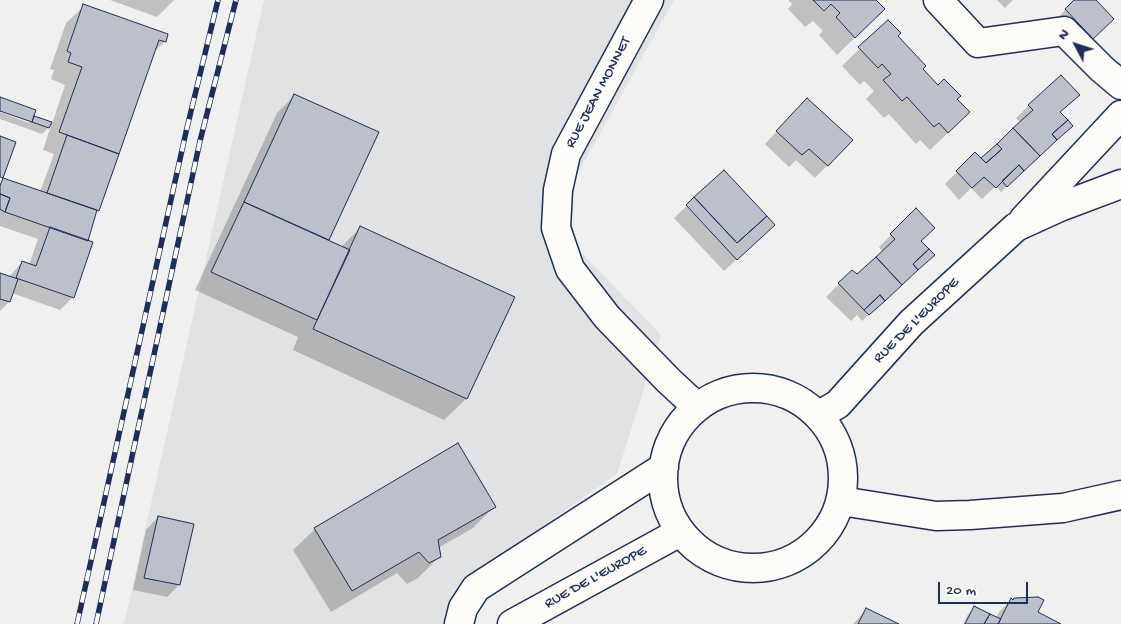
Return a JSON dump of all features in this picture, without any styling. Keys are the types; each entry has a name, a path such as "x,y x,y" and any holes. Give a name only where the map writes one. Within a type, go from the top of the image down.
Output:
{"main road":[{"name":"RUE JEAN MONNET","path":"649,0 566,154 558,190 556,228 570,269 575,276 607,316 668,380 697,407"},
{"path":"938,0 978,44 1064,31 1121,85"},
{"name":"RUE DE L'EUROPE","path":"820,415 838,404 911,323 1016,227 1121,115"},
{"name":"RUE DE L'EUROPE","path":"1016,227 1060,207 1121,184"},
{"path":"747,387 773,389 782,392 799,399 820,415 836,441 844,470 842,501 830,528 810,549 784,564 775,566 755,569 726,565 700,553 680,532 667,508 662,480 666,452 678,427 697,407 720,393 747,387"},
{"path":"458,624 463,608 476,588 664,467"},
{"path":"842,501 936,516 953,516 1063,508 1121,495"},
{"name":"RUE DE L'EUROPE","path":"512,624 680,532"}],"shaded area":[{"path":"264,0 674,0 567,193 577,248 661,335 617,474 467,579 444,624 124,624"}],"building":[{"path":"813,0 876,0 885,9 855,38 836,17 840,13 831,4 824,11"},
{"path":"1074,0 1096,0 1114,19 1093,39 1065,9"},
{"path":"83,4 168,34 166,42 159,40 119,154 59,132 82,67 68,62 71,53 67,51"},
{"path":"888,20 901,33 898,36 926,66 923,69 938,85 944,79 961,96 957,99 970,112 948,133 939,123 934,127 907,97 902,101 883,80 891,74 882,64 878,68 858,47"},
{"path":"1061,75 1080,95 1060,112 1068,120 1052,134 1057,140 1040,156 1013,128 1033,110 1028,105"},
{"path":"294,94 379,132 329,240 244,202"},
{"path":"0,97 36,110 32,122 0,111"},
{"path":"807,98 853,140 828,166 809,149 802,155 776,131"},
{"path":"34,116 52,122 49,128 32,122"},
{"path":"1068,120 1073,126 1057,140 1052,134"},
{"path":"1013,128 1040,156 1024,171 1019,165 996,188 984,177 972,188 956,171 975,152 986,163 1002,149 997,144"},
{"path":"67,135 119,154 99,211 47,193"},
{"path":"0,136 16,142 3,178 0,177"},
{"path":"997,144 1002,149 986,163 981,158"},
{"path":"1019,165 1024,171 1007,187 1002,181"},
{"path":"724,170 767,216 737,243 694,197"},
{"path":"3,178 97,210 88,241 5,212 10,198 0,194"},
{"path":"0,194 10,198 5,212 0,209"},
{"path":"694,197 737,243 767,216 775,225 737,260 686,205"},
{"path":"244,202 350,250 317,320 211,272"},
{"path":"916,208 935,228 921,241 929,249 913,264 918,270 902,285 876,257 895,239 890,234"},
{"path":"360,226 515,297 467,399 313,329"},
{"path":"50,227 93,242 74,298 16,278 22,261 36,266"},
{"path":"929,249 935,255 918,270 913,264"},
{"path":"876,257 902,285 885,301 880,295 864,310 838,283 852,270 857,274"},
{"path":"0,273 18,279 10,302 0,299"},
{"path":"880,295 885,301 869,315 864,310"},
{"path":"458,443 496,507 438,540 441,557 429,563 419,552 352,591 314,528"},
{"path":"158,516 194,524 180,585 144,578"},
{"path":"1038,597 1044,600 1038,612 1061,624 998,624 1011,598 1013,600 1014,598"},
{"path":"974,606 990,614 984,624 965,624"},
{"path":"866,608 899,624 858,624"},
{"path":"990,614 1001,619 998,624 984,624"}],"railway":[{"path":"77,624 186,132 218,0"},
{"path":"96,624 200,141 236,0"}]}
